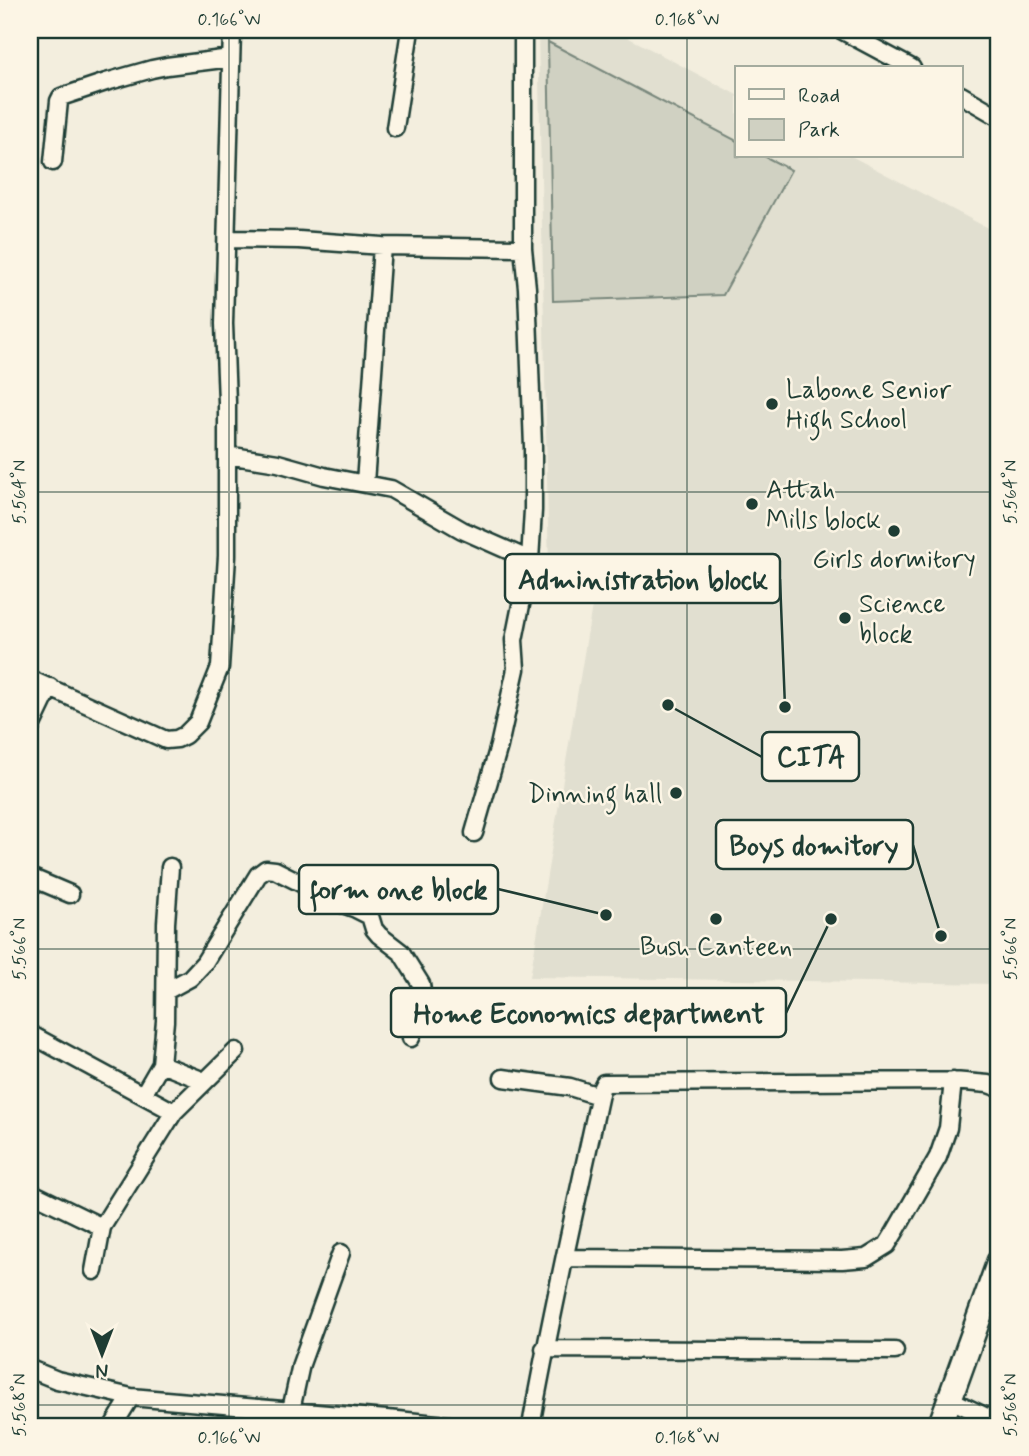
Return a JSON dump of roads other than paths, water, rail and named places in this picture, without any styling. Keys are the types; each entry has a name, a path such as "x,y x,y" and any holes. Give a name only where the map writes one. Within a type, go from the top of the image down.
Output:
{"street":[{"path":"30,679 166,740 177,739 198,722 220,667 227,556 225,324 232,30"},
{"path":"395,128 410,30"},
{"path":"474,833 499,746 516,668 514,640 530,560 533,447 523,248 523,30"},
{"path":"841,30 908,66"},
{"path":"53,162 61,97 152,69 231,58"},
{"path":"962,96 999,117"},
{"path":"227,239 299,240 382,246 523,248"},
{"path":"365,483 382,246"},
{"path":"227,454 391,489 462,530 530,560"},
{"path":"30,729 50,687"},
{"path":"143,1095 161,1064 163,1054 170,867"},
{"path":"166,992 190,978 204,963 258,875 266,869 275,870 367,914 379,935 401,951 421,984 423,993 411,1038"},
{"path":"30,877 70,894"},
{"path":"30,1034 173,1112"},
{"path":"94,1271 102,1227 173,1112 236,1051"},
{"path":"161,1064 204,1081"},
{"path":"503,1078 570,1087 599,1096"},
{"path":"565,1258 866,1258 887,1245 938,1157 948,1128 953,1081"},
{"path":"531,1426 544,1349 604,1083 953,1081 988,1084 999,1088"},
{"path":"30,1192 102,1227"},
{"path":"292,1410 301,1364 341,1253"},
{"path":"940,1426 999,1262"},
{"path":"544,1349 895,1351"},
{"path":"30,1369 57,1380 131,1397 456,1426"},
{"path":"113,1426 131,1397"},
{"path":"950,1399 999,1423"},
{"path":"260,1408 261,1426"}],"place":[{"name":"Labone Senior High School","path":"772,404"},
{"name":"Attah Mills block","path":"752,504"},
{"name":"Girls dormitory","path":"894,531"},
{"name":"Science block","path":"845,618"},
{"name":"CITA","path":"668,705"},
{"name":"Administration block","path":"785,707"},
{"name":"Dinning hall","path":"676,793"},
{"name":"form one block","path":"606,915"},
{"name":"Bush Canteen","path":"716,919"},
{"name":"Home Economics department","path":"831,919"},
{"name":"Boys domitory","path":"941,936"}]}
